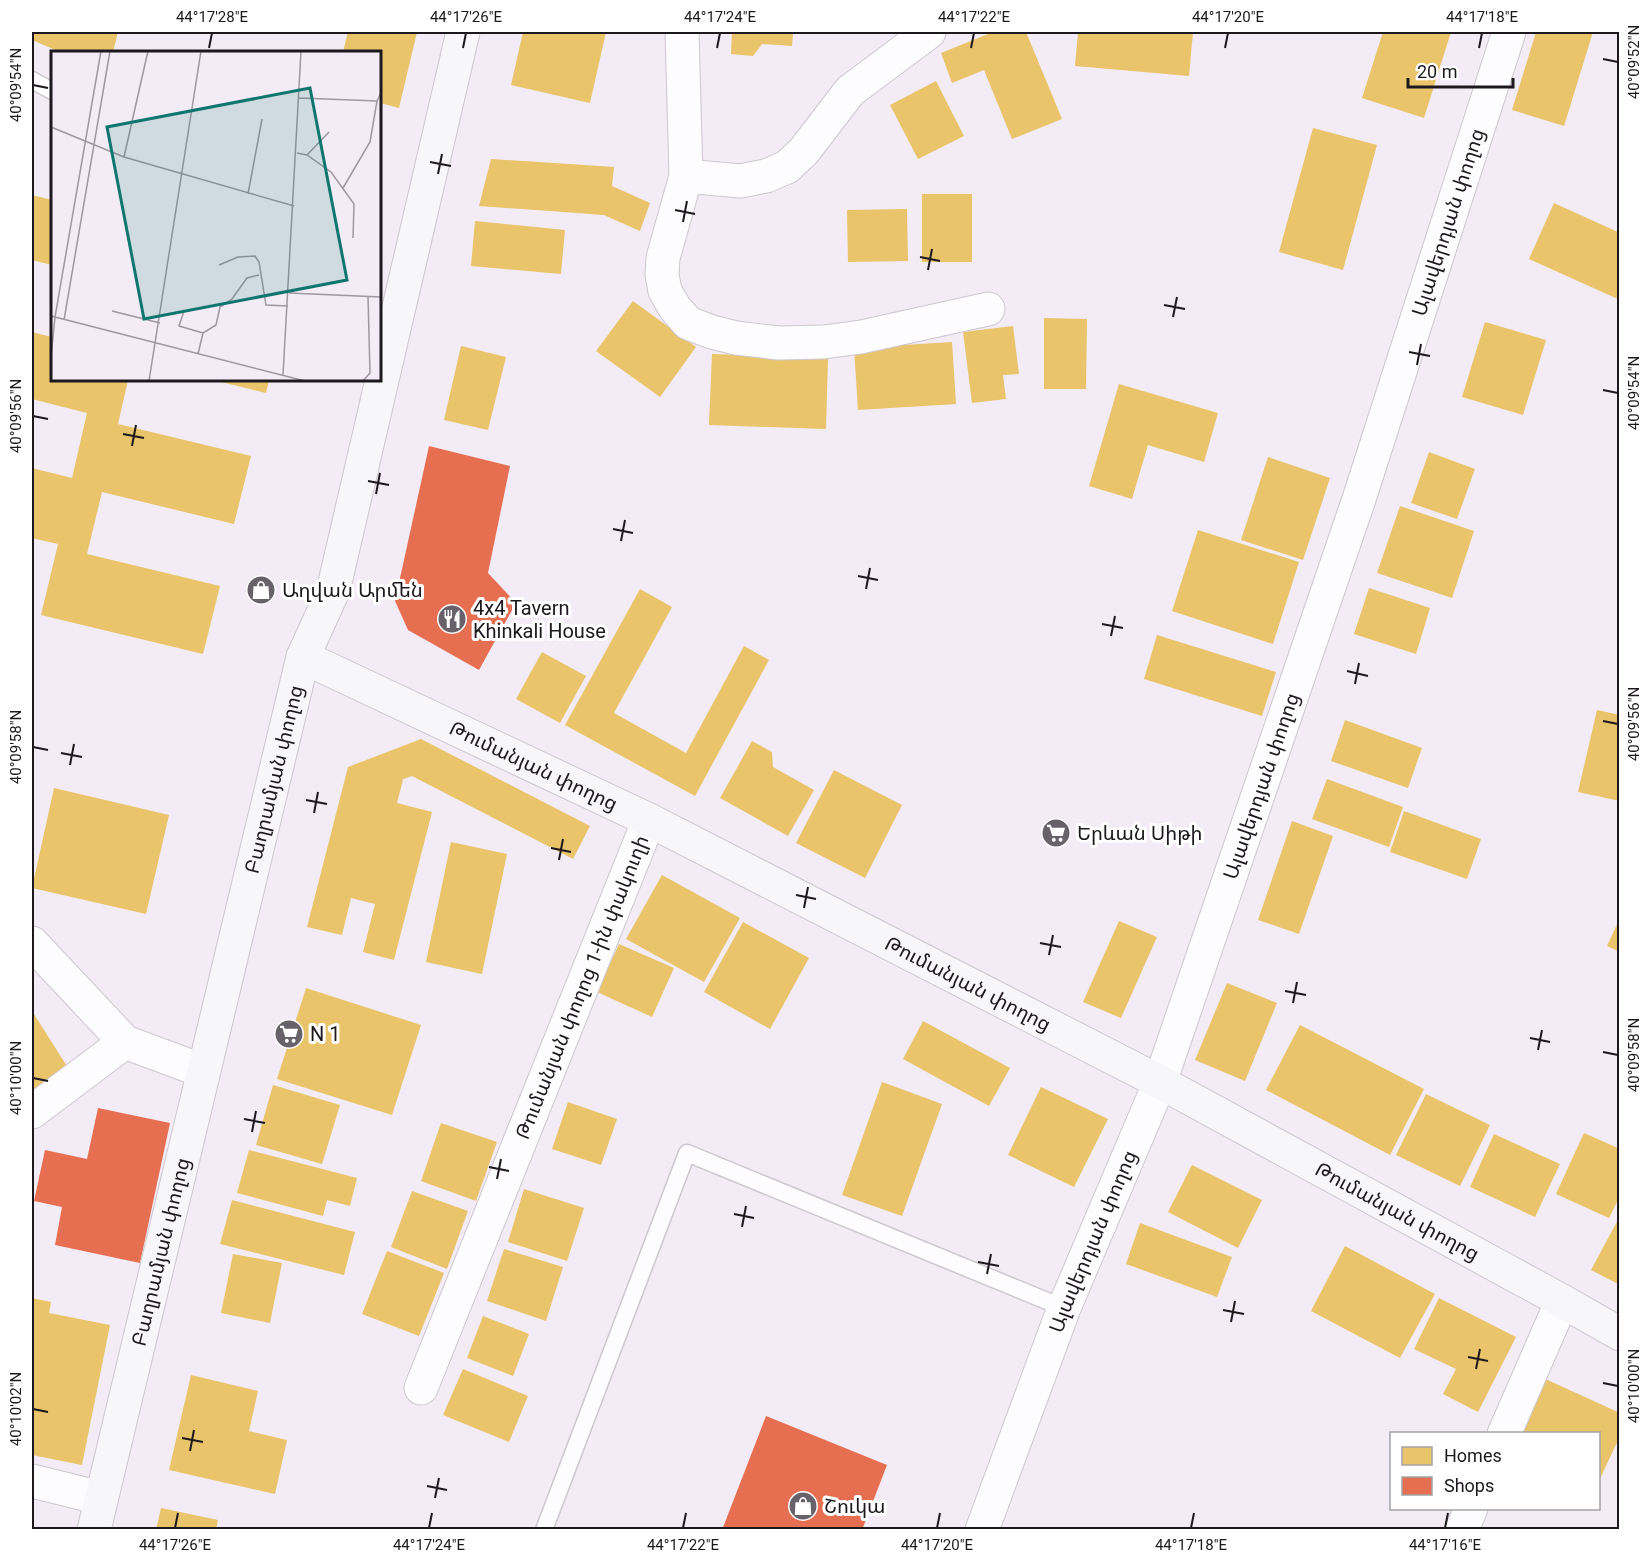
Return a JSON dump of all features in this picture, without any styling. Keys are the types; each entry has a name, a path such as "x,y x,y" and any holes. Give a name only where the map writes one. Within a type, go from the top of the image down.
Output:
{"main road":[{"name":"Բաղրամյան փողոց","path":"94,1530 303,657 333,591 463,32"},
{"name":"Թումանյան փողոց","path":"303,657 649,820 1160,1082 1620,1334"}],"street":[{"path":"682,32 686,176 663,258 662,275 665,291 675,308 688,323 712,333 736,338 779,343 824,342 861,337 988,309"},
{"path":"686,176 740,181 766,176 787,167 804,152 850,91 929,32"},
{"name":"Ալավերդյան փողոց","path":"982,1530 1064,1308 1160,1082 1359,500 1509,32"},
{"name":"Թումանյան փողոց 1-ին փակուղի","path":"421,1388 649,820"},
{"path":"32,943 125,1042 203,1071"},
{"path":"32,1112 125,1042"},
{"path":"1505,1432 1562,1301"},
{"path":"32,1481 101,1498"},
{"path":"1462,1530 1471,1510"}],"lane":[{"path":"32,80 51,90"},
{"path":"544,1530 687,1153 1064,1308"}],"building: Homes":[{"path":"32,32 118,32 113,51 58,51 32,40"},
{"path":"348,32 417,32 399,108 381,103 381,51 343,51"},
{"path":"523,32 606,32 590,103 511,85"},
{"path":"732,32 793,32 792,46 762,44 753,56 731,54"},
{"path":"993,32 1026,32 1062,119 1012,139 984,70 952,83 941,53"},
{"path":"1078,32 1193,32 1189,76 1075,66"},
{"path":"1383,32 1451,32 1424,118 1362,98"},
{"path":"1536,32 1593,32 1564,126 1512,110"},
{"path":"936,81 964,136 918,159 890,105"},
{"path":"1313,128 1377,145 1343,270 1279,252"},
{"path":"491,159 614,167 612,186 650,203 640,231 604,215 479,206"},
{"path":"922,194 972,194 972,262 922,262"},
{"path":"32,195 51,200 51,265 32,260"},
{"path":"1554,203 1620,233 1620,300 1529,259"},
{"path":"907,209 908,261 848,262 847,210"},
{"path":"475,221 565,230 561,274 471,266"},
{"path":"633,301 696,347 660,397 596,351"},
{"path":"1044,318 1087,319 1086,389 1044,389"},
{"path":"1485,322 1546,340 1523,415 1462,397"},
{"path":"1013,326 1019,374 1003,375 1006,399 972,403 963,332"},
{"path":"32,332 51,337 51,381 128,381 118,424 251,456 234,524 102,492 87,554 220,586 203,654 41,615 58,544 32,538 32,468 72,478 87,413 32,399"},
{"path":"952,342 956,404 858,410 854,348"},
{"path":"461,346 506,357 488,430 444,420"},
{"path":"712,354 828,358 826,429 709,425"},
{"path":"217,381 269,381 266,393"},
{"path":"1119,384 1218,413 1204,462 1148,445 1132,499 1089,486"},
{"path":"1429,452 1475,469 1457,519 1411,503"},
{"path":"1268,457 1330,478 1303,560 1241,540"},
{"path":"1400,506 1474,531 1452,598 1377,573"},
{"path":"1198,530 1299,562 1273,644 1172,611"},
{"path":"1369,588 1430,608 1416,654 1354,634"},
{"path":"640,589 672,607 614,713 686,753 744,646 769,660 695,796 565,725"},
{"path":"1157,635 1276,672 1262,716 1144,679"},
{"path":"542,652 586,676 560,723 516,699"},
{"path":"1597,710 1620,715 1620,801 1578,792"},
{"path":"1345,720 1422,748 1408,788 1331,761"},
{"path":"421,739 590,826 573,859 412,776 401,780 403,780 397,803 432,812 394,960 363,952 375,904 351,898 342,935 307,927 348,767"},
{"path":"752,741 772,752 773,767 814,790 788,836 720,798"},
{"path":"834,770 902,805 865,878 796,843"},
{"path":"1327,779 1403,807 1389,847 1312,819"},
{"path":"54,788 169,815 146,914 32,888"},
{"path":"1404,811 1481,839 1467,879 1390,852"},
{"path":"1292,821 1333,836 1299,934 1258,920"},
{"path":"451,842 507,854 482,974 426,962"},
{"path":"662,875 740,918 704,982 626,939"},
{"path":"1620,918 1620,952 1607,946"},
{"path":"1119,921 1157,937 1121,1018 1083,1002"},
{"path":"743,922 809,958 770,1029 704,992"},
{"path":"619,944 674,968 652,1017 597,992"},
{"path":"1227,983 1277,1003 1245,1081 1195,1060"},
{"path":"306,988 421,1025 392,1115 277,1079"},
{"path":"32,1011 70,1071 32,1095"},
{"path":"923,1021 1010,1068 989,1106 903,1059"},
{"path":"1300,1025 1424,1089 1390,1155 1266,1090"},
{"path":"882,1082 942,1104 902,1216 842,1195"},
{"path":"273,1085 340,1105 322,1164 256,1145"},
{"path":"1041,1087 1108,1119 1074,1187 1008,1155"},
{"path":"1426,1094 1490,1125 1460,1186 1396,1155"},
{"path":"568,1102 617,1119 601,1165 552,1149"},
{"path":"441,1123 497,1142 476,1201 421,1181"},
{"path":"1584,1133 1620,1149 1620,1196 1609,1218 1556,1194"},
{"path":"1494,1134 1560,1164 1535,1217 1470,1187"},
{"path":"249,1150 357,1178 350,1206 327,1200 323,1216 237,1193"},
{"path":"1192,1165 1262,1200 1238,1248 1168,1212"},
{"path":"524,1189 584,1208 567,1261 508,1242"},
{"path":"412,1191 468,1211 447,1269 391,1247"},
{"path":"232,1200 355,1232 344,1275 220,1244"},
{"path":"1620,1216 1620,1285 1591,1270"},
{"path":"1140,1223 1232,1257 1217,1297 1126,1264"},
{"path":"1345,1246 1435,1294 1400,1358 1311,1311"},
{"path":"504,1249 563,1267 546,1321 487,1301"},
{"path":"387,1251 444,1273 419,1336 362,1314"},
{"path":"233,1254 282,1263 270,1323 221,1313"},
{"path":"32,1298 51,1302 49,1313 110,1325 82,1465 32,1455"},
{"path":"1439,1298 1516,1337 1478,1412 1443,1394 1456,1369 1414,1349"},
{"path":"483,1316 529,1334 513,1376 467,1358"},
{"path":"463,1369 528,1396 509,1442 443,1415"},
{"path":"191,1375 258,1391 249,1431 287,1440 275,1494 169,1470"},
{"path":"1541,1377 1620,1413 1620,1436 1600,1479 1600,1432 1516,1432"},
{"path":"161,1508 218,1520 216,1530 156,1530"}],"building: Shops":[{"path":"429,446 510,466 488,573 516,603 479,670 408,630 395,601"},
{"path":"98,1108 170,1123 140,1263 55,1245 62,1207 34,1201 45,1150 87,1159"},
{"path":"766,1416 887,1465 862,1530 722,1530"}],"place":[{"name":"Աղվան Արմեն","path":"261,590"},
{"name":"4x4 Tavern Khinkali House","path":"452,619"},
{"name":"Երևան Սիթի","path":"1056,833"},
{"name":"N 1","path":"289,1034"},
{"name":"Շուկա","path":"803,1506"}]}
